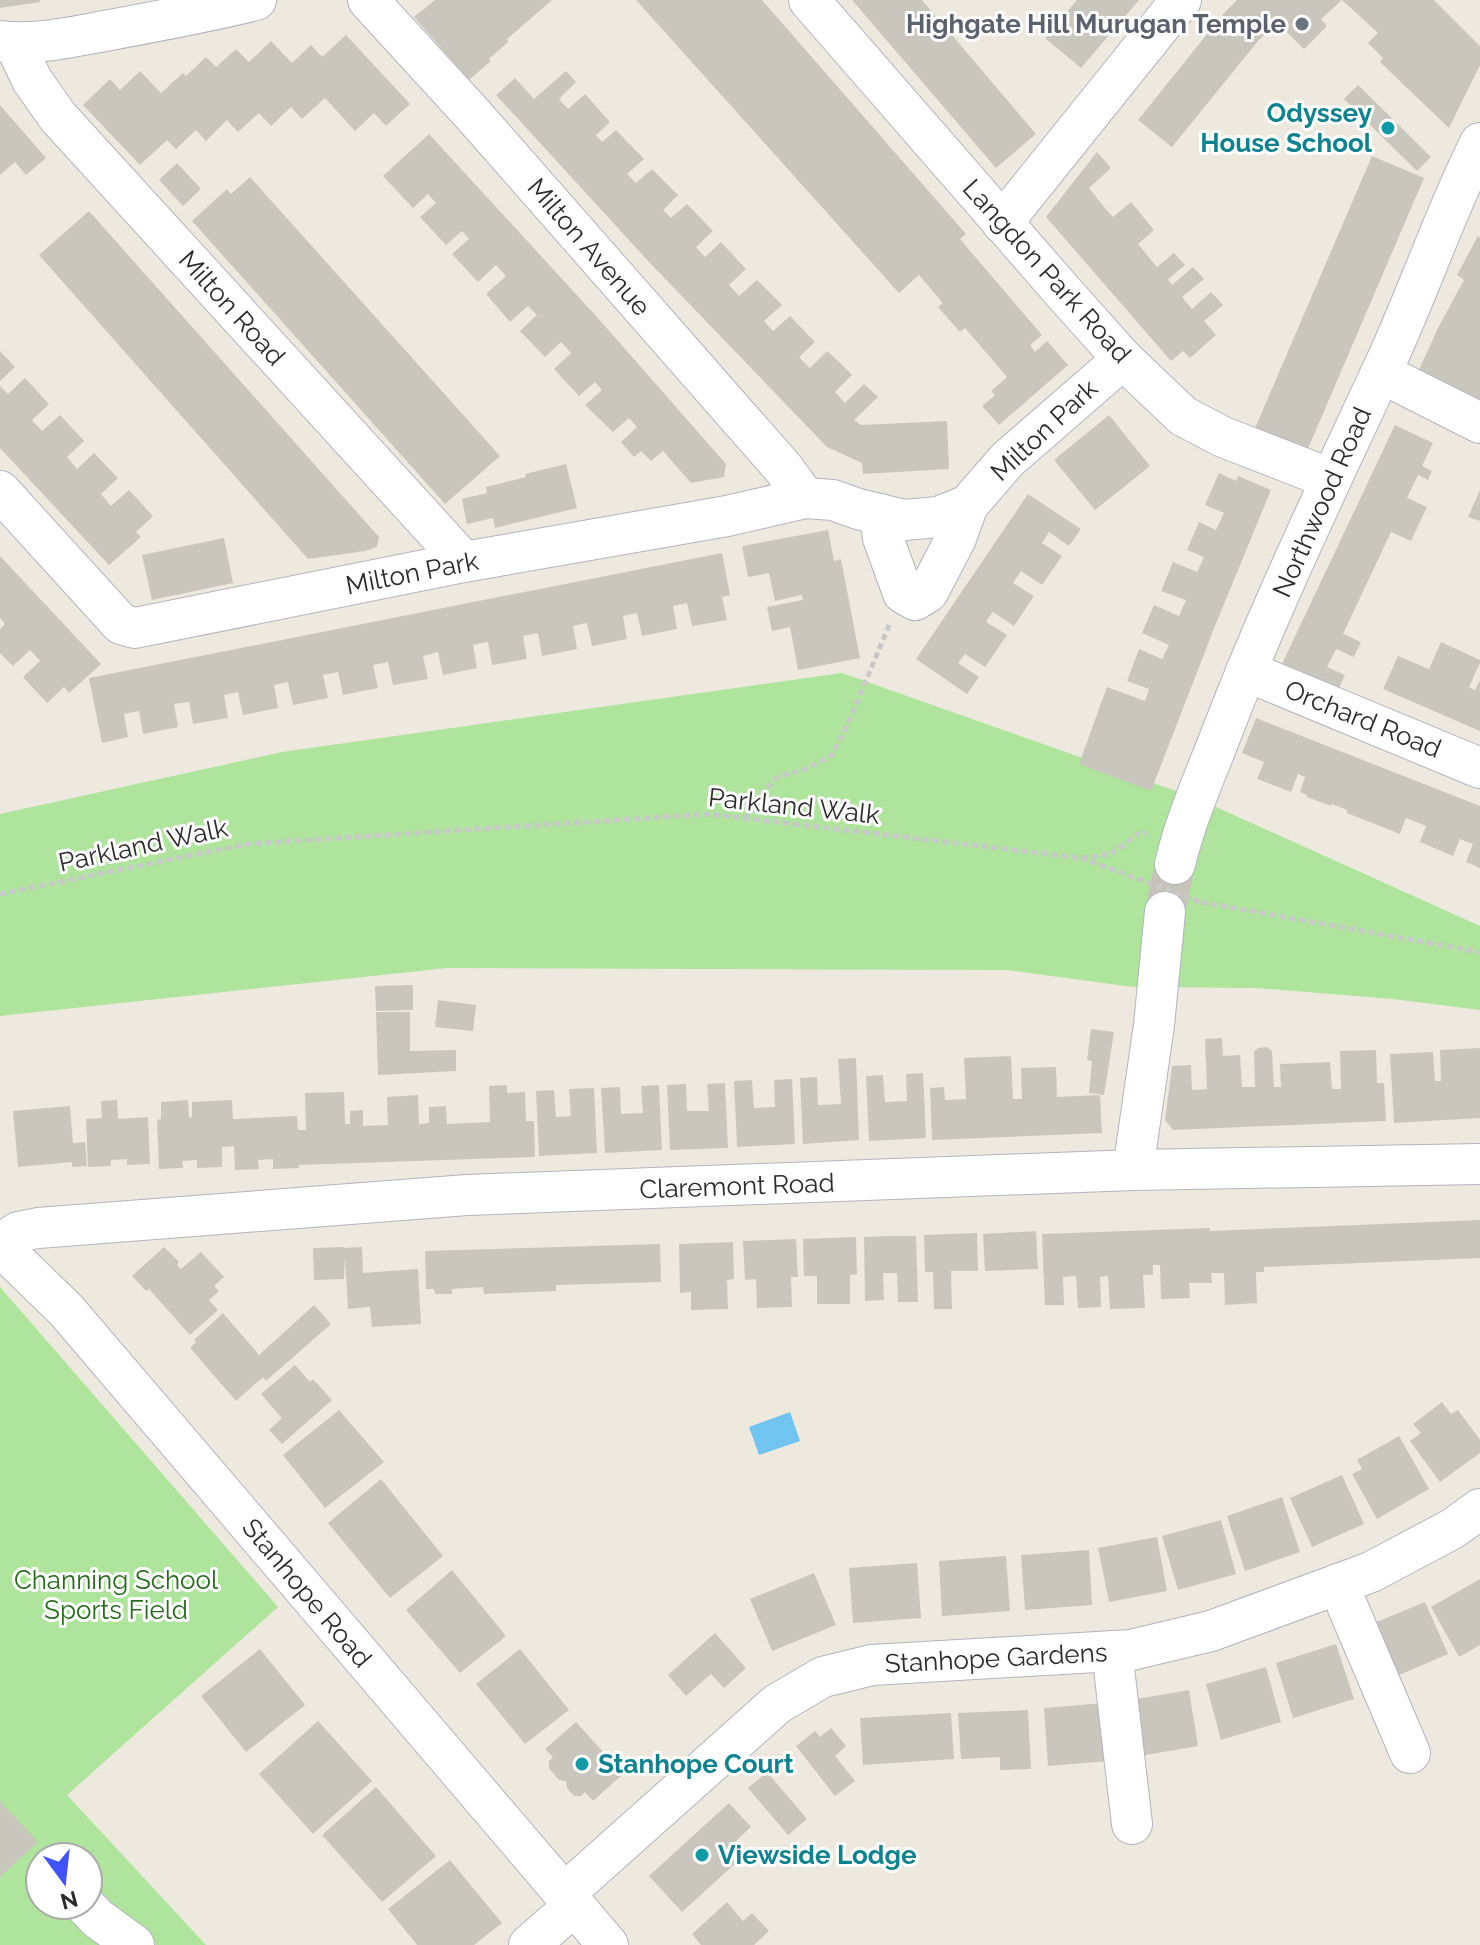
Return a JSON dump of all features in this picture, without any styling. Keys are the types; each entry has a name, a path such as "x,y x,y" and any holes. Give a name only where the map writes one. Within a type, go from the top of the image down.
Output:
{"street":[{"path":"8,42 81,35 256,0"},
{"name":"Milton Avenue","path":"368,0 784,469 805,498"},
{"name":"Langdon Park Road","path":"809,0 1123,359 1183,416 1223,437 1331,479"},
{"path":"1002,223 1181,0"},
{"name":"Milton Road","path":"8,42 58,117 464,562"},
{"name":"Northwood Road","path":"1179,848 1246,671 1381,373 1480,143"},
{"name":"Milton Park","path":"903,593 915,600 928,592 956,538 968,505 1007,460 1123,359"},
{"path":"1381,373 1480,423"},
{"name":"Milton Park","path":"0,491 121,624 135,628 464,562 727,516 805,498 833,500 904,520 938,517 968,505"},
{"path":"880,514 883,538 903,593"},
{"name":"Orchard Road","path":"1246,671 1480,768"},
{"path":"1133,1170 1154,1025 1183,907"},
{"name":"Claremont Road","path":"0,1246 18,1232 38,1228 467,1195 1133,1170 1480,1164"},
{"name":"Stanhope Road","path":"0,1246 66,1310 608,1945"},
{"name":"Stanhope Gardens","path":"529,1945 569,1900 777,1704 823,1677 872,1665 1131,1650 1211,1631 1371,1572 1452,1529 1480,1509"},
{"path":"1338,1584 1410,1753"},
{"path":"1112,1651 1132,1824"},
{"path":"101,1921 134,1945"}],"path":[{"path":"710,814 749,816 762,793 779,776 803,770 831,756 847,726 903,593"},
{"name":"Parkland Walk","path":"0,894 248,844 710,814 1081,858 1183,907 1480,952"},
{"path":"1081,858 1111,854 1139,833 1179,848"}],"green space":[{"path":"842,673 1196,798 1480,926 1480,1010 1393,999 1256,988 1133,987 1007,970 447,968 0,1016 0,814 282,752"},
{"name":"Channing School Sports Field","path":"0,1287 278,1607 67,1795 206,1945 0,1945"}],"water":[{"path":"790,1412 800,1441 759,1455 749,1427"}],"building":[{"path":"0,0 40,0 40,2 0,8"},
{"path":"435,0 552,0 507,39 508,42 489,59 491,61 469,80 414,17"},
{"path":"636,0 762,0 966,234 960,239 1042,335 1030,345 1035,352 1047,341 1068,365 999,425 982,406 995,395 991,391 1007,377 965,328 960,332 938,307 943,303 919,275 899,293"},
{"path":"852,0 922,0 1036,134 996,168"},
{"path":"1077,0 1139,0 1081,68 1045,38"},
{"path":"1237,0 1342,0 1321,19 1327,26 1304,49 1277,22 1172,147 1138,120"},
{"path":"1342,0 1434,0 1480,46 1480,65 1449,128 1380,62 1383,58 1368,43 1378,33"},
{"path":"346,35 410,104 386,126 374,113 355,131 325,98 302,119 291,107 271,126 259,113 238,132 227,120 206,141 196,130 176,149 167,140 140,165 83,105 110,79 120,90 140,71 161,93 206,57 216,67 236,49 249,62 271,41 292,63 311,45 322,57"},
{"path":"566,71 576,82 559,99 568,109 585,94 610,122 596,135 602,142 616,130 644,159 627,174 636,183 652,169 678,195 663,210 671,218 687,204 713,231 696,247 705,257 721,242 746,269 729,285 739,296 757,280 782,305 764,321 773,331 790,316 815,342 799,357 810,368 827,351 852,375 835,392 845,403 864,384 878,397 854,420 861,425 947,421 949,469 863,474 862,463 827,447 650,263 496,95 515,78 534,99"},
{"name":"Odyssey House School","path":"1358,85 1431,157 1417,171 1344,99"},
{"path":"0,105 46,158 26,175 15,162 0,175"},
{"path":"429,134 597,317 726,464 724,477 691,483 663,451 651,461 641,451 634,457 621,442 637,427 629,418 613,432 585,405 602,390 595,382 579,396 554,369 571,353 561,342 545,357 520,331 537,315 528,306 510,322 486,294 506,276 496,265 478,282 452,254 469,239 462,231 446,245 420,217 436,203 428,194 413,208 383,176"},
{"path":"1097,152 1111,168 1089,188 1104,207 1113,217 1131,202 1154,230 1138,244 1157,267 1174,253 1185,265 1168,279 1172,285 1193,267 1204,279 1182,297 1192,309 1211,292 1223,305 1204,321 1216,335 1190,358 1183,351 1171,361 1046,217"},
{"path":"1372,156 1424,178 1307,451 1255,428"},
{"path":"177,163 201,189 183,206 159,180"},
{"path":"250,177 500,456 445,504 192,221 227,189 231,194"},
{"path":"89,211 379,537 377,547 308,559 39,255"},
{"path":"1478,236 1480,406 1416,376 1464,280 1457,275"},
{"path":"0,351 15,367 0,381"},
{"path":"25,378 49,404 32,420 42,431 60,415 84,441 67,457 77,469 94,453 118,478 101,494 111,506 129,490 153,516 136,532 141,537 109,565 0,448 0,386 8,394"},
{"path":"1109,415 1150,466 1095,510 1054,460"},
{"path":"1395,425 1433,443 1422,466 1432,471 1428,480 1418,475 1407,498 1427,507 1411,541 1391,532 1343,634 1361,642 1354,657 1336,649 1327,667 1345,675 1338,690 1282,664"},
{"path":"566,464 577,508 495,528 493,518 467,524 462,499 487,493 486,487"},
{"path":"1219,473 1236,481 1238,476 1271,490 1151,791 1079,764 1107,687 1145,701 1149,689 1127,681 1139,649 1162,659 1169,645 1142,633 1154,605 1179,616 1186,600 1161,591 1173,562 1197,572 1204,557 1187,550 1199,522 1216,530 1224,513 1205,505"},
{"path":"1480,490 1480,521 1468,517"},
{"path":"1028,494 1081,529 1069,546 1049,532 1042,543 1062,556 1042,585 1021,571 1013,583 1034,596 1014,626 993,612 989,617 986,622 1007,635 985,667 965,654 958,663 979,677 967,694 916,659"},
{"path":"828,530 834,561 841,559 860,658 798,670 790,627 772,631 767,607 803,600 802,595 775,601 769,573 748,577 742,546"},
{"path":"224,538 233,583 152,600 142,555"},
{"path":"722,553 730,595 722,597 727,620 692,626 687,603 673,606 677,629 642,636 637,613 623,616 627,639 592,646 587,623 573,626 577,649 542,656 538,633 523,636 527,659 492,665 488,642 473,645 477,668 443,675 438,652 423,656 428,679 393,685 388,662 373,665 378,688 343,695 338,672 323,675 328,698 293,705 288,682 274,685 278,708 243,715 238,692 224,695 228,718 193,724 189,702 174,704 178,727 143,734 139,711 124,714 128,737 102,743 89,678"},
{"path":"0,556 101,664 69,693 64,687 47,703 23,677 40,661 30,650 13,666 0,653 0,629 5,624 0,618"},
{"path":"1441,642 1480,660 1469,687 1475,690 1480,680 1480,731 1383,689 1398,656 1429,669"},
{"path":"1256,718 1480,806 1480,868 1466,862 1473,844 1460,839 1453,856 1420,842 1426,826 1406,818 1400,834 1332,804 1307,797 1300,792 1305,777 1298,774 1291,792 1257,779 1264,762 1242,753"},
{"path":"413,985 413,1010 376,1011 375,986"},
{"path":"438,1000 476,1005 473,1031 435,1027"},
{"path":"376,1012 410,1012 410,1051 456,1050 456,1071 378,1075"},
{"path":"1091,1029 1114,1032 1104,1095 1089,1093 1092,1061 1087,1060"},
{"path":"1222,1038 1223,1056 1240,1055 1242,1087 1255,1087 1254,1052 1258,1048 1267,1047 1272,1051 1274,1087 1281,1087 1280,1064 1330,1062 1332,1089 1341,1089 1340,1051 1376,1050 1377,1083 1384,1083 1386,1121 1173,1130 1165,1120 1172,1066 1191,1065 1192,1090 1207,1089 1205,1039"},
{"path":"1480,1048 1480,1118 1394,1123 1390,1054 1433,1052 1435,1081 1441,1081 1440,1050"},
{"path":"1011,1056 1013,1099 1022,1099 1021,1068 1056,1067 1057,1097 1100,1095 1102,1133 932,1140 930,1088 944,1087 945,1100 966,1099 964,1058"},
{"path":"856,1058 859,1140 803,1144 800,1078 817,1077 818,1105 841,1104 838,1059"},
{"path":"923,1073 926,1138 869,1141 866,1076 883,1075 885,1102 907,1101 906,1074"},
{"path":"792,1079 795,1144 737,1147 734,1081 752,1080 754,1108 775,1107 774,1080"},
{"path":"725,1083 728,1148 670,1150 667,1085 686,1084 687,1111 709,1111 707,1084"},
{"path":"507,1085 507,1093 525,1092 526,1121 534,1121 535,1157 299,1165 299,1168 273,1169 273,1159 258,1160 259,1169 235,1170 234,1146 222,1147 222,1167 197,1168 197,1160 182,1161 183,1168 159,1169 157,1120 161,1119 161,1102 188,1100 189,1118 192,1117 192,1102 232,1100 233,1119 297,1116 298,1130 306,1130 305,1093 344,1092 345,1124 350,1124 350,1111 363,1110 363,1126 388,1125 387,1097 418,1095 419,1124 429,1123 429,1107 446,1106 447,1124 490,1122 489,1086"},
{"path":"659,1085 662,1150 605,1153 601,1088 620,1087 621,1114 643,1113 641,1086"},
{"path":"594,1088 597,1153 539,1156 536,1091 554,1090 556,1117 571,1116 569,1089"},
{"path":"117,1100 118,1119 148,1117 150,1164 127,1165 127,1159 111,1160 111,1166 88,1167 86,1119 102,1118 101,1101"},
{"path":"70,1106 73,1143 85,1142 87,1166 72,1167 72,1162 18,1167 13,1111"},
{"path":"1480,1220 1480,1258 1264,1267 1264,1272 1256,1272 1257,1303 1225,1305 1224,1273 1211,1273 1212,1283 1189,1283 1190,1298 1161,1299 1160,1265 1153,1265 1153,1275 1143,1275 1145,1308 1110,1309 1108,1276 1100,1277 1101,1307 1078,1308 1076,1276 1063,1277 1064,1305 1045,1305 1042,1234"},
{"path":"1036,1231 1038,1269 985,1271 983,1234"},
{"path":"977,1233 978,1271 951,1271 952,1309 934,1309 933,1272 925,1272 924,1235"},
{"path":"916,1236 918,1302 898,1302 897,1273 883,1273 884,1300 865,1301 864,1237"},
{"path":"856,1237 857,1274 850,1275 850,1304 817,1304 817,1276 804,1276 803,1239"},
{"path":"796,1239 798,1277 791,1277 792,1307 757,1308 756,1279 745,1280 743,1241"},
{"path":"733,1242 734,1279 727,1280 728,1309 691,1310 691,1292 680,1293 679,1244"},
{"path":"660,1244 661,1282 556,1285 556,1291 484,1294 483,1287 452,1289 452,1294 435,1294 434,1289 426,1289 425,1251"},
{"path":"164,1247 179,1262 177,1265 181,1269 201,1252 224,1277 214,1286 219,1291 209,1300 218,1310 190,1335 149,1289 146,1291 132,1276"},
{"path":"362,1247 363,1273 418,1269 421,1324 372,1327 370,1307 348,1309 345,1257 344,1279 314,1280 313,1248"},
{"path":"314,1305 331,1324 266,1381 263,1377 236,1401 190,1348 196,1342 194,1340 223,1313 259,1355"},
{"path":"295,1365 332,1400 282,1444 269,1430 282,1418 261,1394"},
{"path":"1442,1402 1451,1414 1458,1410 1480,1440 1480,1453 1440,1482 1410,1441 1421,1433 1413,1424"},
{"path":"339,1410 384,1462 325,1508 283,1455"},
{"path":"1399,1436 1429,1489 1377,1519 1352,1474 1362,1469 1357,1460"},
{"path":"1342,1475 1364,1524 1312,1547 1290,1498"},
{"path":"381,1479 443,1556 390,1598 328,1523"},
{"path":"1282,1497 1300,1552 1245,1571 1227,1516"},
{"path":"1221,1520 1236,1574 1178,1590 1162,1536"},
{"path":"1157,1537 1167,1591 1109,1602 1098,1548"},
{"path":"1089,1550 1092,1605 1025,1610 1021,1555"},
{"path":"1006,1556 1010,1611 942,1616 939,1561"},
{"path":"917,1563 921,1618 853,1623 849,1568"},
{"path":"452,1570 506,1636 460,1673 406,1610"},
{"path":"814,1573 836,1625 772,1651 750,1599"},
{"path":"1480,1579 1480,1645 1459,1657 1431,1607"},
{"path":"1425,1602 1448,1654 1390,1679 1367,1626"},
{"path":"715,1633 746,1668 724,1688 711,1674 686,1696 668,1675"},
{"path":"1336,1644 1354,1699 1293,1718 1276,1663"},
{"path":"260,1649 305,1705 246,1752 201,1696"},
{"path":"520,1649 569,1710 525,1744 476,1684"},
{"path":"1266,1667 1281,1722 1221,1740 1206,1684"},
{"path":"1189,1690 1198,1746 1140,1756 1131,1700"},
{"path":"1104,1703 1109,1761 1048,1766 1044,1708"},
{"path":"1028,1710 1031,1769 1000,1770 1000,1757 961,1759 958,1713"},
{"path":"951,1713 954,1759 863,1765 860,1718"},
{"path":"318,1721 372,1781 313,1834 259,1774"},
{"name":"Stanhope Court","path":"576,1722 623,1774 593,1801 585,1792 574,1796 567,1788 566,1781 559,1780 549,1768 553,1757 545,1749"},
{"path":"831,1728 846,1746 835,1756 855,1781 835,1796 796,1746 815,1731 820,1737"},
{"path":"767,1772 807,1819 788,1835 748,1788"},
{"path":"376,1787 436,1856 382,1902 322,1835"},
{"path":"0,1801 37,1841 24,1841 24,1855 0,1877"},
{"name":"Viewside Lodge","path":"729,1803 751,1827 727,1849 738,1861 682,1912 649,1876"},
{"path":"450,1860 502,1923 474,1945 417,1945 388,1909"},
{"path":"727,1902 743,1921 752,1913 769,1931 754,1945 701,1945 692,1934"}],"tunnel":[{"path":"1165,912 1175,864"}],"place":[{"name":"Highgate Hill Murugan Temple","path":"1302,24"},
{"name":"Odyssey House School","path":"1388,128"},
{"name":"Stanhope Court","path":"582,1764"},
{"name":"Viewside Lodge","path":"702,1855"}]}
